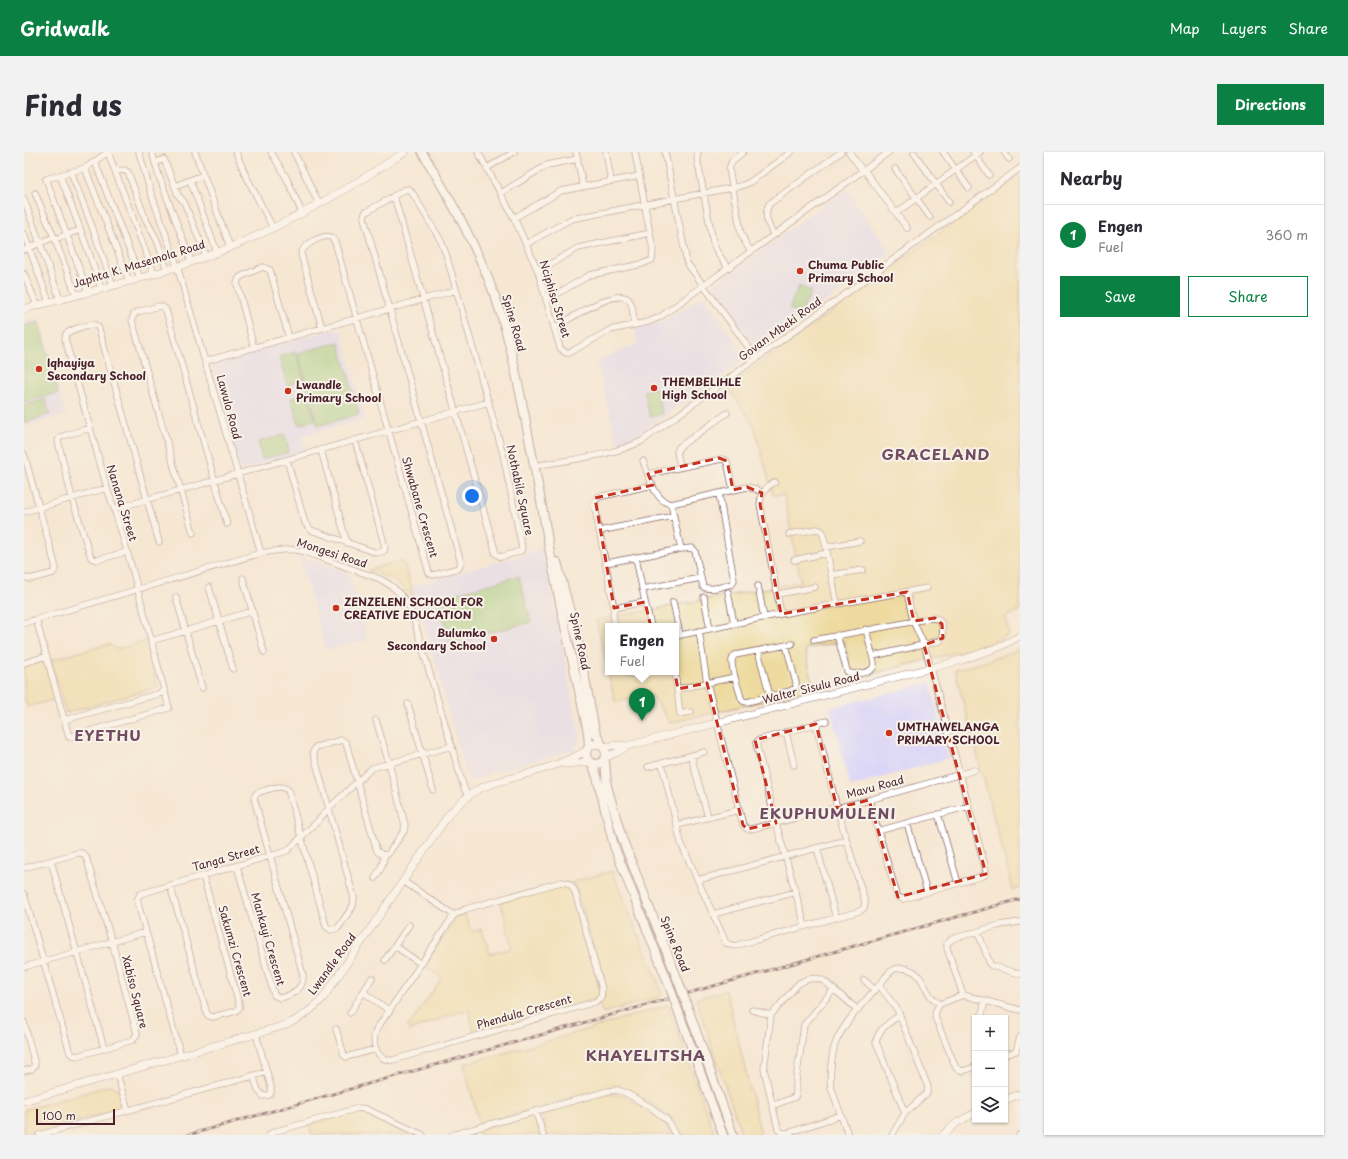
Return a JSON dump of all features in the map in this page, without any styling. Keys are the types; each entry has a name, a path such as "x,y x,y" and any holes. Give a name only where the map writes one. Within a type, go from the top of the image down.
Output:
{"main road":[{"name":"Spine Road","path":"422,152 462,221 496,298 512,353 588,733 588,749 586,756 597,777 614,846 669,985 723,1135"},
{"name":"Spine Road","path":"544,515 578,642 596,731 606,752 607,786 622,838 679,983 733,1135"},
{"path":"588,749 595,744 602,746"},
{"path":"590,762 599,764 606,758"}],"street":[{"path":"88,292 46,179 85,168 108,152 154,274"},
{"name":"Lawulo Road","path":"139,152 150,190 178,266 261,553"},
{"path":"152,152 191,261"},
{"path":"195,152 230,247"},
{"path":"236,152 245,174 273,228"},
{"path":"271,152 287,180 302,213"},
{"path":"294,152 319,204"},
{"name":"Japhta K. Masemola Road","path":"24,309 154,274 230,247 273,228 319,204 405,152"},
{"name":"Nciphisa Street","path":"478,152 501,193 526,244 538,271 560,348 563,352 568,353 610,330 648,322 660,317 886,153"},
{"path":"487,168 514,152"},
{"path":"576,152 583,187"},
{"path":"606,152 611,181"},
{"path":"546,300 590,275 651,261 654,255 635,152"},
{"path":"665,152 686,258 704,286 757,359"},
{"path":"698,152 697,158 714,247 728,268"},
{"path":"743,152 734,158 729,169 741,233 751,252"},
{"path":"526,244 571,219 740,186 750,182 791,152"},
{"path":"774,235 766,217 767,208 770,204 840,152"},
{"path":"849,152 907,228"},
{"path":"943,152 969,188"},
{"path":"1004,152 1009,159"},
{"path":"914,153 949,202"},
{"path":"896,213 956,170 976,153 989,175"},
{"path":"155,163 164,159 178,195 184,202 206,256"},
{"path":"501,193 547,165 578,159"},
{"path":"95,162 140,278"},
{"path":"85,168 129,281"},
{"name":"Govan Mbeki Road","path":"535,466 614,452 648,437 1020,168"},
{"path":"895,169 930,216"},
{"path":"115,171 124,170 128,172 146,220 157,240 167,270"},
{"path":"71,172 113,285"},
{"path":"60,175 101,288"},
{"path":"175,186 203,175"},
{"path":"514,218 558,192 639,176"},
{"path":"190,180 217,252"},
{"name":"Nothabile Square","path":"409,189 444,247 489,402 507,471 522,548 517,553 501,557 496,554 394,196 409,189"},
{"path":"35,193 55,238 76,295"},
{"name":"Shwabane Crescent","path":"322,328 301,254 305,246 324,236 331,237 334,242 429,574 433,575 459,568 461,563 364,218 365,213 394,196"},
{"path":"24,199 41,242 60,299"},
{"path":"26,249 41,242 80,230"},
{"path":"538,271 578,248 650,233"},
{"path":"24,234 26,249 50,302"},
{"path":"254,348 237,283 242,276 263,267 270,270 289,338"},
{"path":"24,274 37,305"},
{"path":"206,361 456,290"},
{"path":"554,328 597,303 618,297 626,298 631,302 634,324"},
{"path":"193,533 132,318 134,314 138,312 159,306 163,306 166,310 227,524"},
{"name":"Nanana Street","path":"64,720 69,737 169,708 65,336 70,331 95,325 99,328 147,500"},
{"path":"114,509 489,402"},
{"path":"680,466 677,452 680,446 726,413"},
{"path":"90,428 60,437 58,441 72,498 91,558 97,560 126,552"},
{"path":"287,460 305,523 311,530 377,553 384,551 385,547 355,440"},
{"path":"321,450 347,543"},
{"path":"24,454 56,568 53,573 30,579 24,577"},
{"path":"648,474 719,458 725,459 727,461 733,490"},
{"path":"643,461 659,498 666,503 671,504 747,487 756,489 762,493"},
{"path":"776,482 770,484 762,493 760,504 781,614"},
{"path":"614,623 612,614 614,608 594,503 598,497 653,485"},
{"path":"24,512 107,488"},
{"path":"606,563 692,548 695,551 703,587 708,589 732,584 734,580 719,494"},
{"path":"147,500 159,542"},
{"path":"671,504 681,549"},
{"path":"599,530 674,516"},
{"path":"789,534 817,529 823,533 837,604"},
{"path":"826,547 860,541"},
{"name":"Mongesi Road","path":"24,622 261,553 285,549 302,551 380,579 391,585 401,594 411,610 464,788 468,796"},
{"path":"794,560 827,554"},
{"path":"636,558 645,602 651,623"},
{"path":"831,575 863,570"},
{"path":"243,578 264,652"},
{"path":"642,589 701,578"},
{"path":"758,586 764,618"},
{"path":"209,587 233,669"},
{"path":"778,594 815,587"},
{"path":"679,635 781,614 927,588"},
{"path":"728,592 734,624"},
{"path":"869,800 898,897 903,899 986,874 931,668 924,645 913,621 907,592"},
{"path":"176,597 202,688"},
{"path":"704,597 710,629"},
{"path":"614,608 645,602"},
{"path":"673,602 676,623"},
{"path":"151,641 253,611"},
{"path":"814,640 866,629 935,618 942,624 943,638 940,641 873,656"},
{"path":"36,619 64,720 165,692"},
{"path":"837,635 847,671 852,675 871,670 874,667 873,656 866,629"},
{"name":"Mavu Road","path":"699,631 707,683 743,825 748,829 869,800 975,770"},
{"name":"Walter Sisulu Road","path":"999,647 1020,636"},
{"name":"Walter Sisulu Road","path":"602,746 627,746 931,668 1020,642"},
{"path":"789,644 796,688 790,691 747,702 744,701 741,698 731,661 735,655 758,651 789,644"},
{"path":"758,651 770,696"},
{"path":"24,663 46,656"},
{"path":"676,675 680,714 691,712"},
{"path":"678,689 735,677"},
{"path":"408,704 433,790"},
{"path":"375,878 381,868 385,855 389,852 404,831 405,825 376,720"},
{"path":"805,926 776,823 756,743 757,741 826,721"},
{"path":"662,764 681,843 726,943 734,946 860,911 864,908 865,902 837,808 816,724"},
{"path":"786,732 794,765"},
{"path":"270,856 254,798 257,792 280,786 288,790 326,926 331,930 336,929 355,901 314,755 314,749 316,746 342,740 347,745 377,851 380,854 385,855"},
{"name":"Tanga Street","path":"181,1056 137,900 138,896 141,893 286,851 372,768 452,746"},
{"name":"Walter Sisulu Road","path":"606,758 627,746"},
{"name":"Lwandle Road","path":"24,1101 256,1034 294,1021 307,1013 323,998 449,814 468,796 496,782 574,758 588,749"},
{"path":"648,767 704,752"},
{"path":"692,756 708,817"},
{"name":"Lwandle Road","path":"550,766 590,762"},
{"path":"878,831 968,806"},
{"path":"677,824 739,810"},
{"path":"938,814 958,883"},
{"path":"907,823 927,892"},
{"path":"698,880 846,840"},
{"path":"817,848 836,918"},
{"name":"Xabiso Square","path":"24,868 78,853 82,853 86,857 112,942 137,1034 133,1040 77,1056 73,1056 70,1053 24,894"},
{"name":"Mankayi Crescent","path":"237,866 274,995 280,998 291,995 296,992 302,982 303,975 270,856"},
{"path":"51,861 104,1048"},
{"name":"Sakumzi Crescent","path":"170,885 207,1014 213,1017 236,1011 239,1008 239,1004 203,876"},
{"path":"336,1029 344,1055 346,1057 376,1049 374,1039 375,1033 454,915 403,881"},
{"name":"Phendula Crescent","path":"376,1049 382,1058 393,1060 595,1002 601,997 602,989 578,903 573,887 568,883 560,882 474,907 454,915"},
{"path":"713,914 796,892"},
{"path":"963,995 947,944 952,940 1000,925 1020,922"},
{"path":"385,960 409,925"},
{"path":"24,967 146,932"},
{"path":"978,932 990,964 992,966 1020,974"},
{"path":"395,946 421,964"},
{"path":"848,1135 830,1081 835,1044 840,1034 858,1010 894,969 902,968 916,973 921,978 931,998 940,1004"},
{"path":"350,1013 372,978"},
{"path":"841,1115 786,1133 778,1129 764,1069 771,1015 798,984 811,978 819,978 858,1010"},
{"path":"864,980 887,995 900,1015 928,1087 927,1093 905,1113 892,1135"},
{"path":"772,1106 794,1097 796,1092 796,1081 804,1025 834,989"},
{"path":"363,992 390,1011"},
{"path":"972,1068 963,1071 956,1068 935,1017 936,1010 940,1004 963,995 1020,1010"},
{"path":"982,1015 985,1001"},
{"path":"752,1010 771,1015"},
{"path":"900,1015 887,1024 877,1036 876,1042 905,1113"},
{"path":"24,1022 35,1064 32,1069 24,1071"},
{"path":"253,1075 259,1093 263,1096 269,1095 272,1090 256,1034"},
{"path":"1008,1054 1016,1051 1020,1037"},
{"path":"39,1135 266,1072"},
{"path":"117,1074 128,1110"},
{"path":"452,1135 608,1091 617,1090 624,1092 652,1108 667,1120 675,1135"},
{"path":"1008,1099 1020,1094"},
{"path":"269,1135 273,1132 359,1108 366,1109 423,1135"},
{"path":"536,1112 543,1135"},
{"path":"943,1135 958,1122 972,1115"},
{"path":"476,1128 478,1135"}],"highlighted area":[{"path":"719,458 727,461 733,490 747,487 762,493 760,504 781,614 907,592 914,621 935,618 942,624 943,638 924,645 986,874 898,897 869,800 837,808 816,724 755,740 776,823 747,829 743,825 707,683 678,689 668,637 654,640 645,602 614,608 595,498 653,485 648,474"}],"shaded area":[{"name":"Chuma Public Primary School","path":"846,189 891,254 757,351 709,288"},
{"name":"THEMBELIHLE High School","path":"704,296 743,352 742,362 634,437 617,444 597,361 637,344 635,327 660,323"},
{"name":"Iqhayiya Secondary School","path":"39,318 66,415 24,427 24,322"},
{"name":"Lwandle Primary School","path":"333,329 335,332 341,330 365,419 302,436 306,452 240,470 211,363"},
{"name":"Bulumko Secondary School","path":"543,549 580,738 574,750 487,774 472,781 468,779 413,586"},
{"name":"ZENZELENI SCHOOL FOR CREATIVE EDUCATION","path":"299,556 348,571 367,640 326,650"},
{"name":"UMTHAWELANGA PRIMARY SCHOOL","path":"930,683 948,758 851,787 830,708"}],"green space":[{"path":"799,286 811,291 801,314 789,309"},
{"name":"Iqhayiya Secondary School","path":"39,322 58,393 24,402 24,326"},
{"path":"339,342 359,414 318,426 298,353"},
{"path":"296,352 304,380 287,385 279,357"},
{"path":"656,388 662,414 650,417 644,391"},
{"path":"307,393 315,420 299,425 291,398"},
{"path":"45,399 50,414 24,423 24,406"},
{"path":"285,435 289,452 262,459 258,442"},
{"path":"519,576 531,622 450,643 438,598"}],"sand":[{"path":"1020,174 1020,610 1006,617 1009,635 989,644 852,679 844,641 805,649 814,689 670,723 653,696 615,702 609,675 679,675 679,623 605,623 605,659 596,620 801,582 784,495 773,495 754,426 728,387"},
{"path":"403,560 414,597 392,579 368,570"},
{"path":"146,641 158,687 66,713 51,660 109,644 117,649"},
{"path":"1020,649 1020,888 1013,890 955,670 988,661"},
{"path":"42,660 46,663 56,699 27,707 24,696 24,665"},
{"path":"612,871 657,979 662,996 603,1013 599,1004 603,999 605,986 576,887 572,882"},
{"path":"560,885 565,885 568,887 573,895 600,991 599,995 593,1000 474,1034 469,1010 459,1012 409,1031 408,1027 442,978 424,965 460,914 464,913 472,932 482,929 490,954 512,948 501,902"},
{"path":"726,990 761,1135 742,1135 696,999"},
{"path":"668,1005 715,1135 679,1135 673,1119 642,1097 619,1085 479,1124 464,1064 566,1036"},
{"path":"112,1085 116,1088 118,1087 123,1104 120,1109 30,1135 24,1135 24,1110"},
{"path":"611,1094 622,1095 664,1121 672,1135 546,1135 542,1116 543,1112"},
{"path":"362,1110 417,1135 312,1135 309,1125"},
{"path":"529,1116 534,1117 537,1121 540,1135 479,1135 479,1132 482,1129"}],"railway":[{"path":"188,1135 1020,899"}],"place":[{"name":"Chuma Public Primary School","path":"800,271"},
{"name":"Iqhayiya Secondary School","path":"39,369"},
{"name":"THEMBELIHLE High School","path":"654,388"},
{"name":"Lwandle Primary School","path":"288,391"},
{"name":"ZENZELENI SCHOOL FOR CREATIVE EDUCATION","path":"336,608"},
{"name":"Bulumko Secondary School","path":"494,639"},
{"name":"Engen","path":"642,721"},
{"name":"UMTHAWELANGA PRIMARY SCHOOL","path":"889,733"}],"district":[{"name":"GRACELAND","path":"936,455"},
{"name":"EYETHU","path":"108,736"},
{"name":"EKUPHUMULENI","path":"828,814"},
{"name":"KHAYELITSHA","path":"646,1056"}]}
